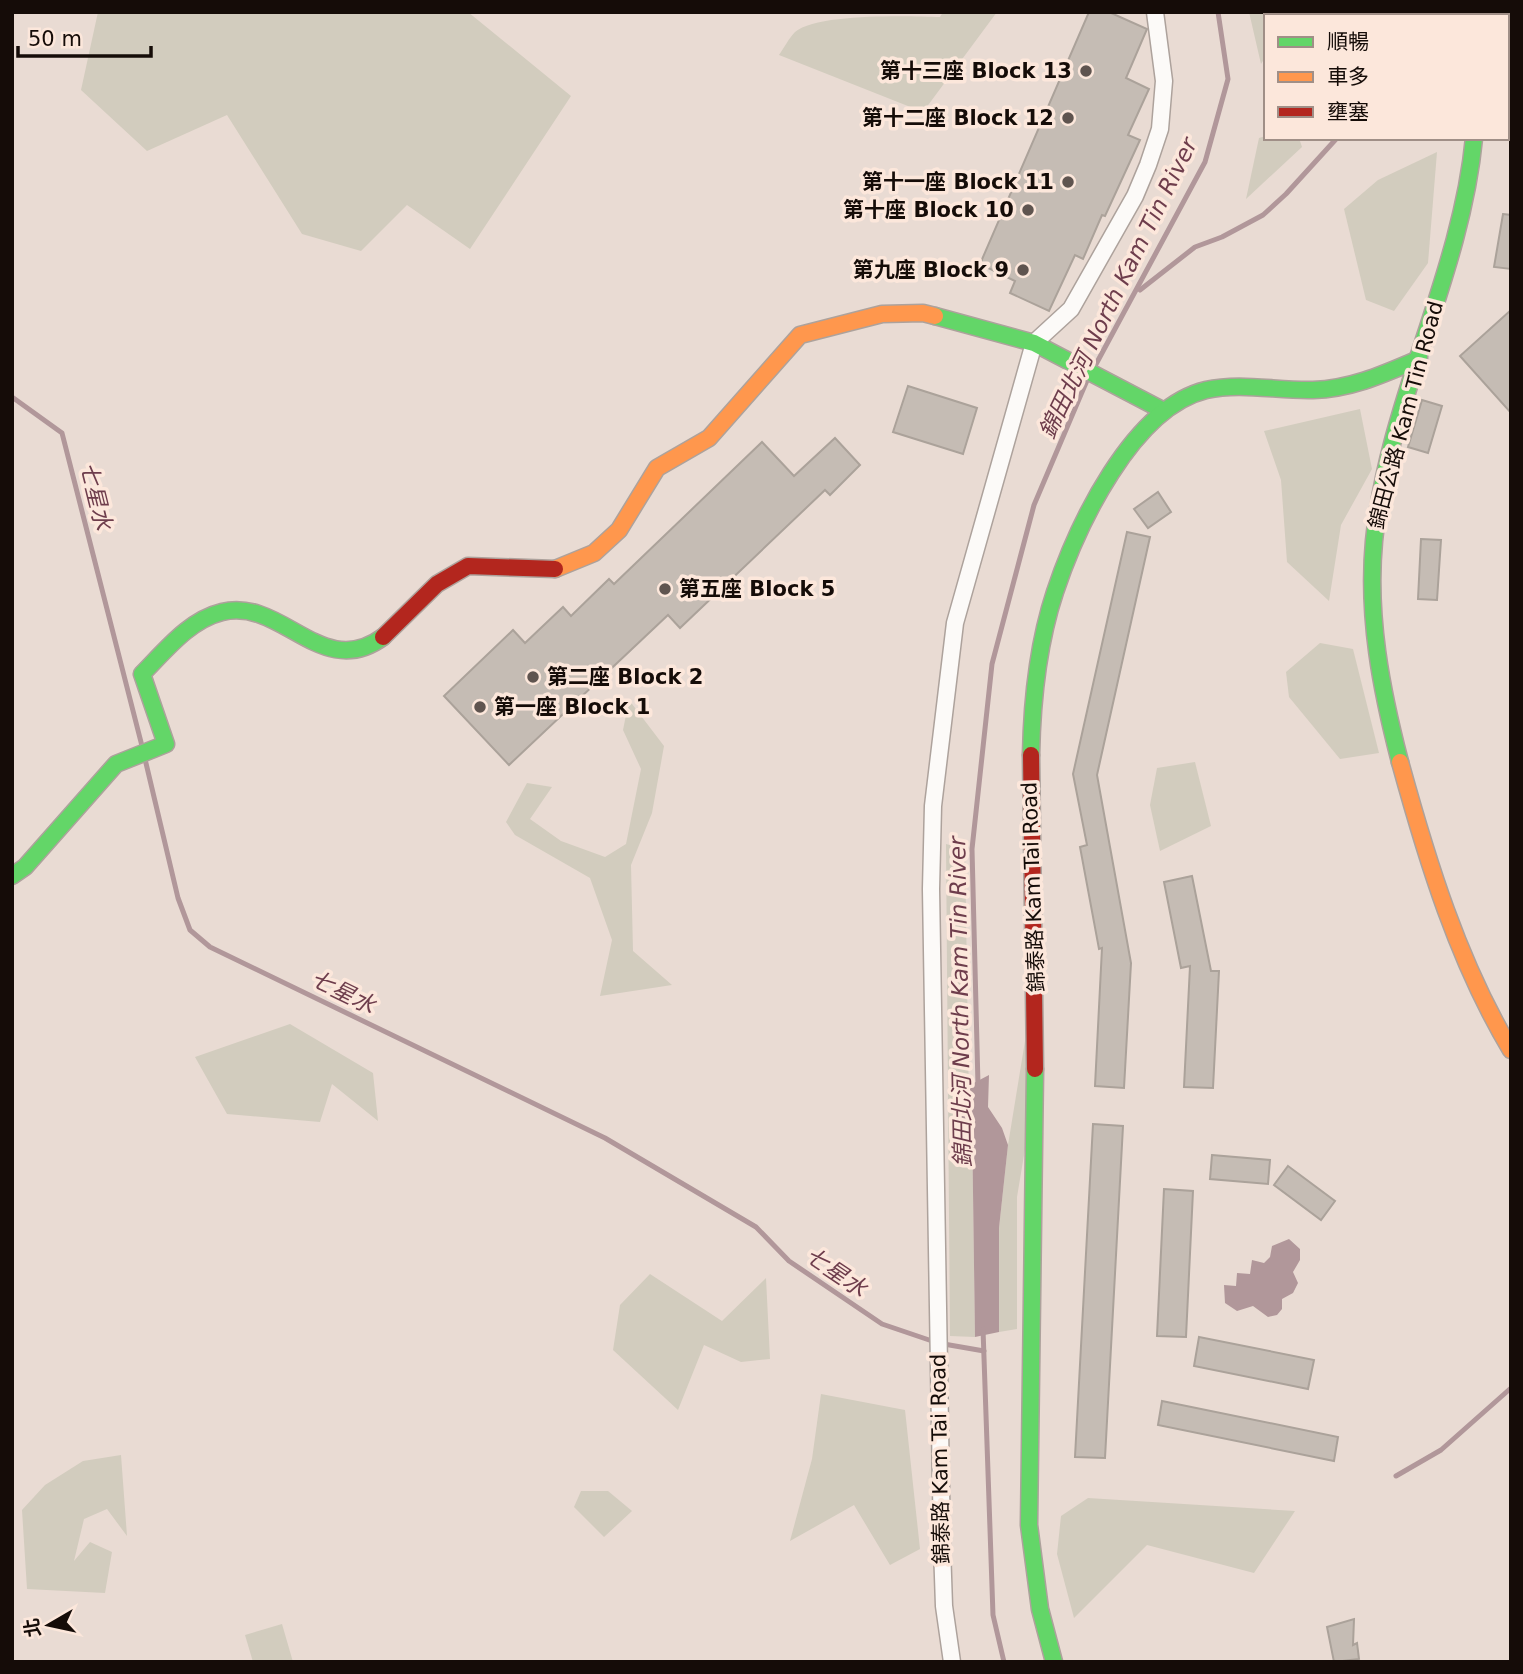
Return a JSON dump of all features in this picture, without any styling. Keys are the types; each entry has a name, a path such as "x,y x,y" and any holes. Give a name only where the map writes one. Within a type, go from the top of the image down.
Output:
{"street":[{"path":"1034,344 1060,321 1083,289 1135,195 1148,165 1160,129 1164,81 1155,12"},
{"name":"錦田公路 Kam Tin Road","path":"1474,140 1465,198 1377,519 1372,594 1378,672 1396,752 1473,981 1511,1050"},
{"path":"12,876 25,867 116,764 130,756 166,744 142,674 200,621 220,612 238,610 255,614 329,649 357,651 380,640 433,584 456,570 468,566 545,571 579,562 607,544 619,530 657,468 709,438 800,335 882,314 913,311 1034,344 1066,357 1130,395 1164,411"},
{"name":"錦泰路 Kam Tai Road","path":"952,1662 944,1606 937,1331 931,890 933,806 955,623 1034,344"},
{"name":"錦泰路 Kam Tai Road","path":"1055,1662 1040,1609 1029,1525 1036,965 1028,790 1034,705 1057,589 1086,513 1123,459 1164,411 1193,393 1213,388 1256,385 1329,390 1354,385 1419,359"}],"shaded area":[{"path":"98,12 468,12 571,96 470,249 407,205 361,251 302,234 227,115 147,151 81,90"},
{"path":"943,12 997,12 923,112 779,55 795,32 823,21 864,17 940,17"},
{"path":"1249,12 1342,12 1264,14 1264,59 1261,64"},
{"path":"1259,138 1300,140 1302,147 1246,199"},
{"path":"1437,152 1428,263 1394,311 1366,300 1344,209 1378,180"},
{"path":"1360,409 1372,469 1341,525 1329,601 1287,562 1281,480 1264,431"},
{"path":"1320,643 1353,649 1379,753 1340,759 1289,697 1286,672"},
{"path":"629,700 664,746 652,813 631,865 633,951 672,985 600,996 612,940 590,878 515,835 506,822 527,783 552,787 530,819 561,841 605,857 626,844 641,769 623,730"},
{"path":"1195,762 1211,826 1160,851 1150,805 1157,768"},
{"path":"946,844 965,849 969,1108 962,1109 962,1119 972,1118 975,1337 950,1336"},
{"path":"290,1024 373,1073 378,1121 332,1084 320,1122 227,1114 195,1057"},
{"path":"1025,1041 1027,1137 1017,1197 1017,1329 999,1332 999,1228 1008,1145"},
{"path":"989,1075 988,1107 1002,1128 1008,1145 999,1228 999,1332 975,1337 972,1119 961,1119 962,1109 969,1108 970,1085"},
{"path":"1289,1239 1300,1249 1300,1260 1293,1272 1298,1283 1293,1293 1282,1299 1282,1309 1277,1315 1268,1317 1253,1306 1237,1311 1225,1303 1224,1285 1236,1286 1237,1273 1250,1274 1252,1260 1264,1263 1270,1257 1272,1246"},
{"path":"650,1274 722,1321 766,1278 770,1359 741,1362 704,1345 678,1410 613,1350 620,1305"},
{"path":"821,1394 905,1410 920,1549 890,1565 854,1505 790,1541 812,1459"},
{"path":"121,1455 127,1536 107,1509 84,1519 74,1561 90,1542 112,1552 105,1593 27,1589 22,1510 45,1485 83,1461"},
{"path":"581,1491 608,1491 632,1511 604,1537 574,1507"},
{"path":"1088,1498 1295,1511 1254,1573 1147,1545 1074,1618 1057,1554 1061,1516"},
{"path":"282,1624 293,1662 253,1662 245,1635"}],"building":[{"path":"1089,12 1109,12 1147,29 1126,78 1149,89 1128,135 1140,140 1083,259 1075,255 1049,311 1010,293 1015,281 980,264"},
{"path":"1503,214 1511,215 1511,269 1494,267"},
{"path":"1511,310 1511,413 1460,356"},
{"path":"908,386 977,408 963,454 893,432"},
{"path":"1422,400 1442,406 1428,453 1408,447"},
{"path":"835,438 860,465 830,495 825,490 680,628 668,615 509,765 444,696 513,630 525,643 563,607 571,616 609,579 614,584 762,442 794,476"},
{"path":"1158,492 1171,512 1148,528 1134,509"},
{"path":"1127,532 1150,537 1097,775 1131,963 1124,1088 1095,1086 1102,948 1099,949 1080,847 1087,845 1073,774"},
{"path":"1421,539 1441,540 1437,600 1418,599"},
{"path":"1192,876 1211,971 1219,971 1213,1088 1184,1087 1190,966 1181,968 1164,882"},
{"path":"1093,1124 1123,1126 1105,1458 1075,1457"},
{"path":"1212,1155 1270,1160 1268,1184 1210,1179"},
{"path":"1288,1166 1335,1201 1321,1220 1274,1185"},
{"path":"1164,1189 1193,1191 1186,1337 1157,1336"},
{"path":"1199,1337 1314,1360 1308,1389 1194,1366"},
{"path":"1162,1401 1338,1437 1334,1461 1158,1425"},
{"path":"1354,1619 1353,1645 1357,1643 1359,1659 1334,1662 1327,1627"}],"waterway":[{"name":"錦田北河 North Kam Tin River","path":"1095,366 1205,162 1228,79 1218,12"},
{"path":"1140,290 1195,247 1222,237 1263,215 1335,140"},
{"name":"錦田北河 North Kam Tin River","path":"978,1085 972,849 992,664 1034,505 1088,378"},
{"name":"七星水","path":"12,397 62,433 142,746"},
{"name":"七星水","path":"145,759 178,898 190,930 210,947 605,1138 756,1227 789,1261 882,1324 938,1343 984,1351"},
{"name":"錦田北河 North Kam Tin River","path":"983,1329 993,1615 1004,1662"},
{"path":"1396,1476 1441,1450 1511,1388"}],"traffic: fast":[{"path":"1400,762 1377,652 1372,597 1374,541 1381,490 1393,439 1455,240 1467,189 1474,140"},
{"path":"935,316 1034,343 1164,411"},
{"path":"1031,755 1040,652 1055,592 1077,535 1093,504 1132,444 1154,420 1179,401 1206,390 1232,387 1300,390 1341,387 1367,380 1419,359"},
{"path":"12,876 25,867 116,764 166,744 142,674 188,629 222,612 244,611 264,616 321,645 341,650 361,648 383,637"},
{"path":"1035,1069 1029,1525 1040,1609 1054,1662"}],"traffic: slow":[{"path":"555,569 594,553 619,530 657,468 709,438 800,335 882,314 923,313 935,316"},
{"path":"1400,762 1446,910 1475,982 1511,1050"}],"traffic: jam":[{"path":"383,637 437,584 468,566 555,569"},
{"path":"1031,755 1035,1069"}],"place":[{"name":"第十三座 Block 13","path":"1086,71"},
{"name":"第十二座 Block 12","path":"1068,118"},
{"name":"第十一座 Block 11","path":"1068,182"},
{"name":"第十座 Block 10","path":"1028,210"},
{"name":"第九座 Block 9","path":"1023,270"},
{"name":"第五座 Block 5","path":"665,589"},
{"name":"第二座 Block 2","path":"533,677"},
{"name":"第一座 Block 1","path":"480,707"}]}
